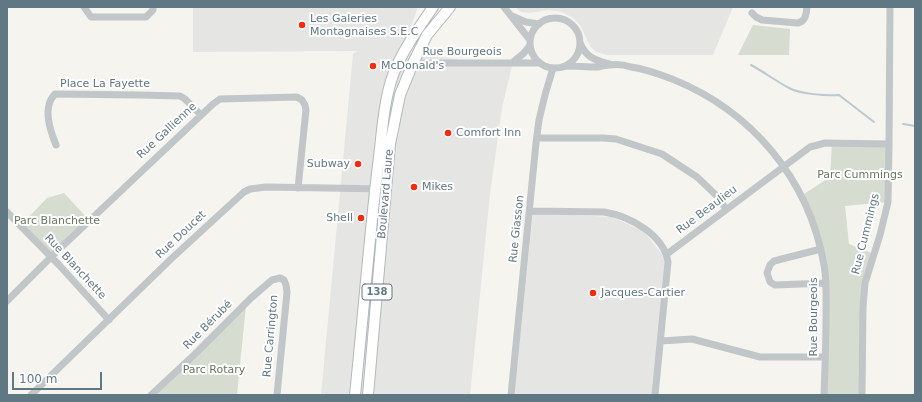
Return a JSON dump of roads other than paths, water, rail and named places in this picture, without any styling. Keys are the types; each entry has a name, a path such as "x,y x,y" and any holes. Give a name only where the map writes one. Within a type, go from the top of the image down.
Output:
{"highway":[{"name":"Boulevard Laure","path":"355,395 375,189 387,98 393,76 404,51 432,7"},
{"name":"Boulevard Laure","path":"368,395 390,144 400,95 413,63 427,35 450,7"}],"street":[{"path":"84,8 91,17 146,17 154,10 154,7"},
{"path":"504,7 512,16 530,43"},
{"path":"752,13 756,18 762,20 798,23 805,19 807,7"},
{"name":"Rue Cummings","path":"862,395 863,307 865,288 888,202 890,144 890,7"},
{"path":"512,16 526,22 539,24"},
{"path":"553,18 568,22 574,27 578,33 580,41 579,49 572,62 565,66 553,68 540,63 532,52 530,43 531,34 539,24 545,20 553,18"},
{"name":"Rue Bourgeois","path":"580,41 584,51 590,57 598,61 633,67 651,72 707,96 728,109 744,122 767,144 784,166 794,181 808,211 821,249 826,283 824,395"},
{"name":"Rue Bourgeois","path":"512,63 524,53 530,43"},
{"name":"Rue Bourgeois","path":"413,63 540,63"},
{"name":"Rue Bourgeois","path":"565,66 599,67 611,64"},
{"name":"Rue Giasson","path":"511,395 539,120 553,68"},
{"name":"Place La Fayette","path":"56,145 51,133 48,111 51,98 55,94 180,96 201,115"},
{"name":"Rue Gallienne","path":"7,301 51,257 201,115 220,99 297,97 302,100 306,110 298,188"},
{"path":"537,138 616,139 662,154 696,177 717,196 726,209"},
{"name":"Rue Beaulieu","path":"667,254 806,149 817,144 890,144"},
{"name":"Rue Doucet","path":"31,395 171,259 244,192 250,189 266,187 387,189"},
{"path":"530,211 604,212 616,214 639,225 651,234 665,250 668,262 655,395"},
{"name":"Rue Blanchette","path":"7,212 109,320"},
{"path":"821,249 774,261 770,265 767,273 770,282 775,285 826,283"},
{"name":"Rue Bérubé","path":"151,395 195,354 251,298 272,280 280,278 284,280"},
{"name":"Rue Carrington","path":"277,395 287,292 284,280"},
{"path":"661,341 692,339 760,357 825,357"}],"waterway":[{"path":"751,65 794,90 814,94 839,95 874,122"},
{"path":"903,124 915,126"}],"place":[{"name":"Les Galeries Montagnaises S.E.C","path":"302,25"},
{"name":"McDonald's","path":"373,66"},
{"name":"Comfort Inn","path":"448,133"},
{"name":"Subway","path":"358,164"},
{"name":"Mikes","path":"414,187"},
{"name":"Shell","path":"361,218"},
{"name":"Jacques-Cartier","path":"593,293"}],"park label":[{"name":"Parc Cummings","path":"860,175"},
{"name":"Parc Blanchette","path":"57,221"},
{"name":"Parc Rotary","path":"214,370"}]}
